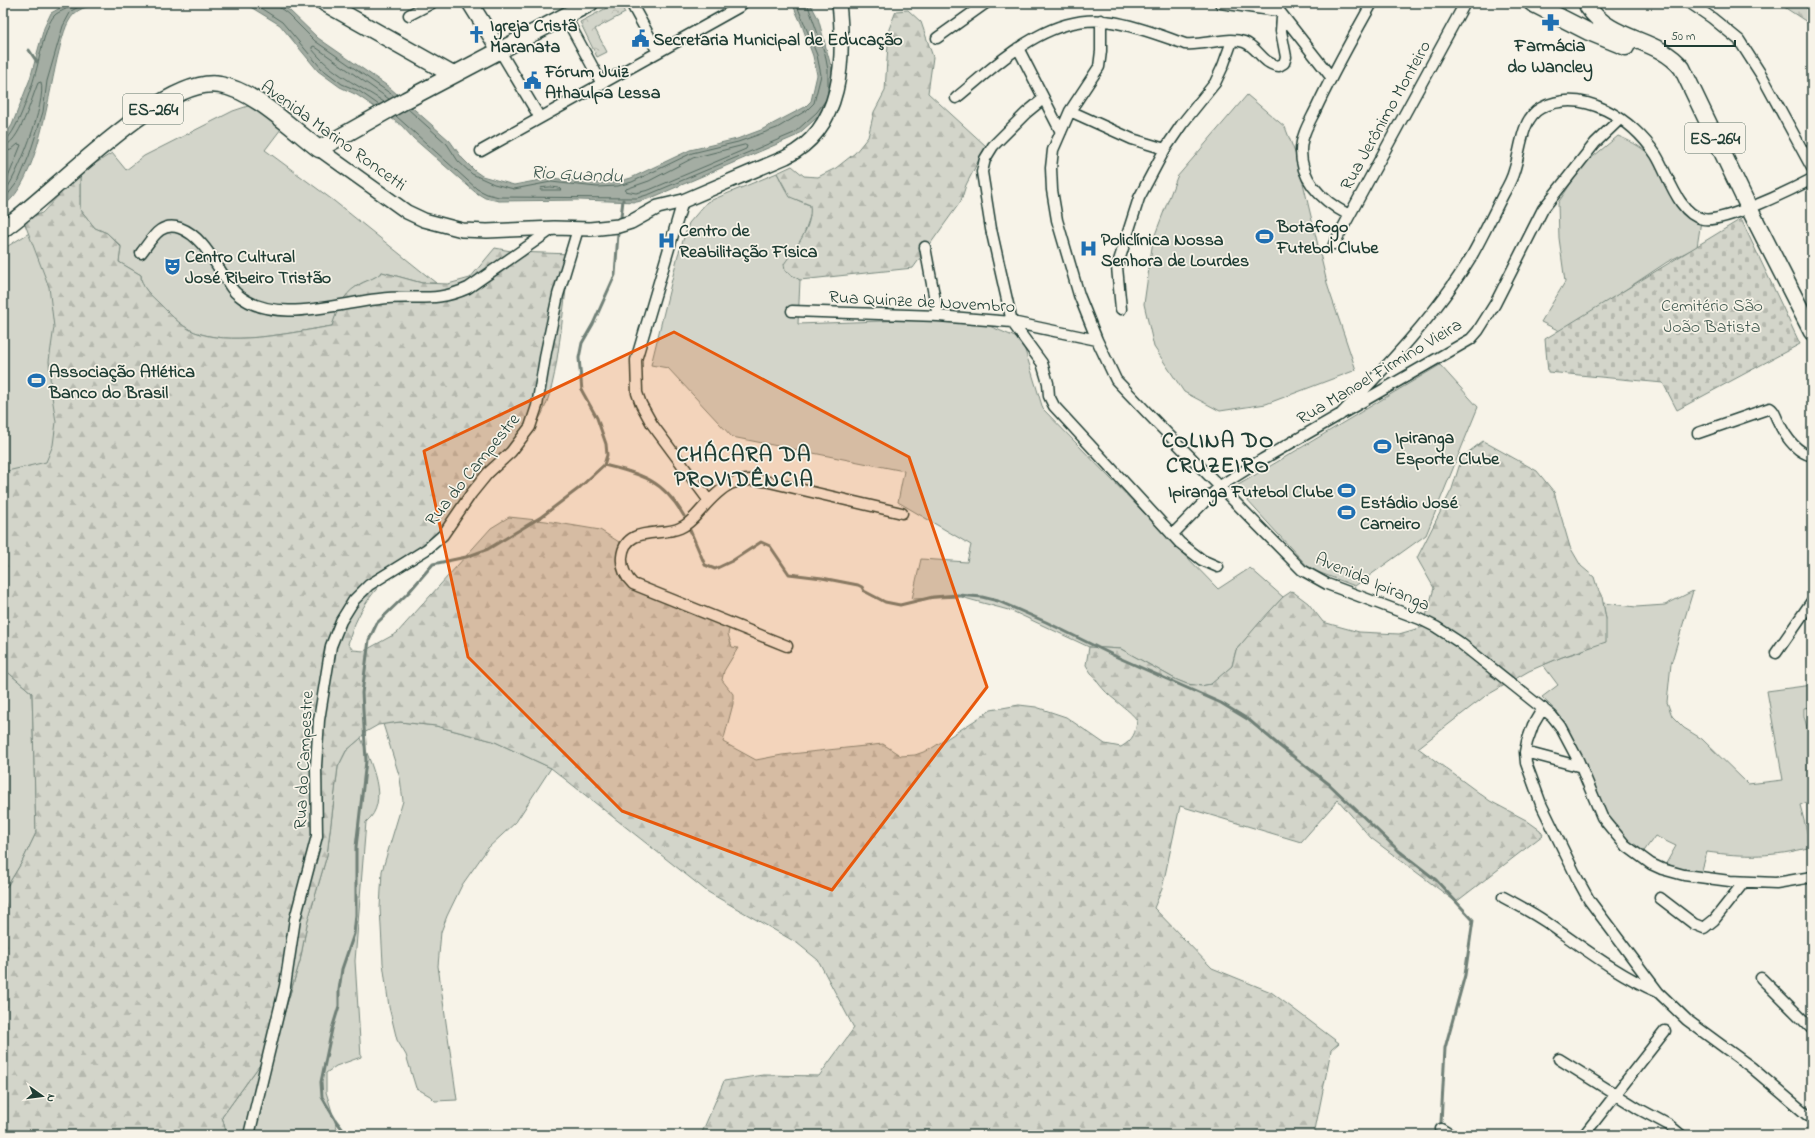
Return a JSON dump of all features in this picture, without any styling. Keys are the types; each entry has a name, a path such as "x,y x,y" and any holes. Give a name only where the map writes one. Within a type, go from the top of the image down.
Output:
{"main road":[{"path":"325,3 453,75"},
{"path":"470,3 500,51"},
{"path":"318,149 353,131 406,100 590,3"},
{"path":"1532,3 1589,32 1682,68"},
{"path":"1558,16 1574,14 1589,5"},
{"name":"ES-264","path":"1589,5 1599,22 1611,29 1664,52 1676,60 1682,68 1749,208 1812,332"},
{"name":"Avenida Marino Roncetti","path":"3,230 58,185 89,155 133,122 179,92 203,84 222,85 234,88 260,104 318,149"}],"street":[{"path":"409,15 432,3"},
{"path":"631,3 658,52"},
{"path":"481,151 739,7 743,3"},
{"name":"Avenida Marino Roncetti","path":"318,149 407,212 424,220 462,230 487,231 554,228 578,229 618,226 631,222 658,207 683,201 799,151 811,141 820,130 835,94 841,70 842,51 839,3"},
{"path":"937,38 986,3"},
{"path":"1220,3 1278,10 1331,77"},
{"path":"1350,215 1327,201 1316,192 1310,182 1301,153 1303,136 1331,77 1372,3"},
{"name":"Rua Jerônimo Monteiro","path":"1334,244 1465,3"},
{"path":"1690,3 1731,32 1742,45 1762,76 1812,168"},
{"path":"956,98 1018,48 1048,31 1070,24 1101,20 1124,24 1185,44 1194,45 1232,41 1243,42 1250,46 1269,63 1277,66 1282,65 1286,57 1278,10"},
{"path":"565,16 602,84"},
{"name":"Avenida Ipiranga","path":"1101,20 1101,51 1099,67 1070,111 1053,150 1051,168 1052,190 1057,220 1079,295 1097,340 1116,380 1302,570 1327,584 1420,619 1436,627 1459,642 1552,716 1560,726 1582,767 1602,817 1620,840 1634,852 1662,869 1708,879 1776,883 1812,877"},
{"path":"1121,309 1117,273 1118,260 1139,198 1165,149 1182,124 1215,83 1232,41"},
{"path":"1018,48 1061,132"},
{"path":"500,51 540,118"},
{"path":"1043,99 1026,113 993,146 985,159 982,172 991,229 1012,322 1033,348 1042,363 1048,383 1049,396 1054,406 1172,534 1202,560 1218,567"},
{"path":"1340,415 1419,328 1471,257 1514,172 1526,128 1535,111 1554,103 1584,102 1597,105 1620,119 1636,130 1655,154 1676,195 1686,209 1698,218 1710,219 1749,208 1785,193 1812,179"},
{"path":"1070,111 1132,139 1165,149"},
{"name":"Rua Manoel Firmino Vieira","path":"1172,534 1220,486 1471,339 1478,331 1495,304 1543,209 1595,143 1620,119"},
{"path":"683,201 636,360 636,382 637,392 641,404 652,424 709,501"},
{"path":"141,253 159,230 169,225 182,228 198,239 236,293 250,303 273,309 301,310 388,298 441,298 455,294 474,284 554,228"},
{"name":"Rua do Campestre","path":"249,1135 285,986 295,919 317,836 316,766 319,720 323,684 331,646 341,621 354,600 369,586 427,549 443,535 471,494 488,473 511,452 530,427 537,406 558,295 578,229"},
{"path":"925,247 938,316"},
{"name":"Rua Quinze de Novembro","path":"792,311 938,316 1012,322 1097,340"},
{"path":"1698,433 1770,408 1774,411 1783,431 1792,443 1812,456"},
{"path":"788,646 632,584 626,578 623,570 622,554 633,538 643,534 680,528 693,519 709,501 734,481 754,478 902,513"},
{"path":"1776,653 1812,601"},
{"path":"1543,708 1531,730 1525,752 1528,771 1541,804 1578,880 1590,900 1658,992 1687,1020 1808,1111 1812,1118"},
{"path":"1525,752 1582,767"},
{"path":"1660,898 1694,924 1704,928 1714,920 1744,882"},
{"path":"1503,897 1545,922 1565,937 1631,979 1658,992"},
{"path":"1761,978 1812,1029"},
{"path":"1584,1135 1665,1031"},
{"path":"1559,1059 1615,1094 1669,1125 1681,1135"},
{"path":"1441,1129 1450,1135"}],"highlighted area":[{"path":"674,332 909,457 987,687 832,890 622,811 468,657 424,451"}],"green space":[{"path":"616,3 620,3 625,13 595,29 607,52 597,57 580,22"},
{"path":"1778,3 1812,3 1812,28 1810,24"},
{"path":"908,10 921,22 933,57 928,93 986,146 966,185 961,201 913,268 800,280 785,271 784,264 803,236 809,221 810,205 790,197 777,173 792,166 804,176 818,177 836,168 855,153 868,137 874,112 885,91 889,29 896,11"},
{"path":"1247,95 1285,127 1297,158 1328,287 1356,370 1266,404 1220,411 1184,392 1154,347 1144,304 1153,240 1177,177"},
{"path":"248,106 261,107 284,125 265,150 334,201 436,283 422,283 382,272 360,284 348,294 332,326 284,334 249,338 215,337 195,332 174,318 147,291 142,283 141,275 119,262 121,246 107,233 95,228 80,209 80,173 112,153 126,170 144,156 233,111"},
{"path":"1618,136 1638,146 1652,157 1701,221 1697,247 1667,262 1562,332 1541,322 1565,282 1559,238 1558,203 1583,165"},
{"path":"80,173 80,209 95,228 107,233 121,247 119,262 141,275 142,283 147,291 179,322 195,332 215,337 249,338 332,326 338,309 347,294 363,282 376,277 382,272 422,283 448,284 470,278 495,248 516,252 571,254 554,374 542,414 518,450 463,509 443,542 436,548 419,555 404,564 373,593 358,617 348,644 353,650 364,651 397,633 491,528 509,517 546,521 600,530 627,547 629,567 637,584 731,621 728,634 732,647 738,648 724,671 722,680 733,694 733,704 723,742 756,760 782,755 883,744 901,756 915,755 929,750 991,710 1019,705 1036,707 1066,717 1105,744 1121,747 1133,736 1136,729 1137,720 1107,693 1092,675 1086,665 1089,647 1121,649 1187,684 1201,686 1211,684 1232,666 1236,650 1283,597 1292,591 1308,603 1323,622 1337,626 1359,632 1399,634 1423,627 1434,588 1417,558 1452,489 1462,457 1483,441 1537,471 1554,492 1570,547 1581,566 1594,577 1602,597 1606,619 1606,642 1562,657 1529,671 1484,697 1418,748 1490,801 1526,820 1540,830 1543,835 1456,902 1371,838 1338,800 1301,842 1180,806 1162,889 1154,908 1212,968 1271,992 1339,1043 1331,1050 1314,1135 701,1135 724,1081 763,1075 819,1076 854,1028 818,960 797,943 708,892 551,768 493,741 436,726 400,722 378,725 364,733 361,738 346,751 338,767 327,855 307,924 300,961 275,1044 222,1117 227,1135 3,1135 3,889 8,885 22,862 36,833 32,693 3,668 3,472 46,462 53,445 56,422 51,390 49,361 54,327 49,287 23,219 42,213"},
{"path":"777,173 788,194 799,201 810,205 811,214 801,242 792,253 786,271 800,280 798,324 936,319 987,325 1015,337 1024,347 1043,409 1218,589 1250,568 1283,597 1236,650 1232,666 1218,679 1211,684 1201,686 1187,684 1121,649 1089,647 1012,611 961,597 912,599 921,559 967,562 971,545 898,502 904,471 732,437 668,368 651,365 678,255 689,223 707,202"},
{"name":"Cemitério São João Batista","path":"1741,219 1800,344 1677,410 1663,383 1548,372 1545,339"},
{"name":"Associação Atlética Banco do Brasil","path":"44,224 90,512 3,529 3,249"},
{"name":"Ipiranga Esporte Clube","path":"1440,365 1478,407 1426,535 1355,586 1310,569 1235,487"},
{"path":"1693,591 1671,664 1667,702 1672,716 1684,728 1702,739 1748,784 1783,780 1767,691 1812,685 1812,707 1804,708 1804,716 1812,747 1812,800 1800,805 1811,847 1785,853 1759,855 1734,855 1707,852 1700,877 1664,867 1676,846 1655,836 1642,854 1628,843 1605,811 1570,733 1561,717 1542,697 1558,685 1543,665 1582,651 1606,619 1603,603 1636,607 1665,605"},
{"path":"3,668 32,693 36,833 22,862 8,885 3,889"},
{"path":"400,722 436,726 493,741 551,768 516,822 488,848 462,885 441,932 438,966 457,1100 435,1101 430,1096 416,1088 406,1055 397,1040 389,1007 383,963 380,908 382,871 403,801 400,778 383,724"},
{"path":"361,738 373,770 378,793 377,804 373,814 366,822 355,961 361,1057 336,1066 326,1073 326,1092 339,1135 227,1135 222,1117 275,1044 300,961 307,924 327,855 338,767 346,751"}],"water":[{"path":"69,3 114,3 83,8 74,14 68,22 61,42 46,111 33,157 25,178 15,195 3,206 3,139 12,125 30,79 44,28 51,13"},
{"path":"244,3 279,3 290,11 318,38 389,87 450,141 462,158 475,171 482,176 514,185 551,178 597,183 617,182 631,178 690,150 737,139 761,130 805,107 811,101 817,75 813,56 792,3 810,3 818,18 832,70 832,93 820,115 796,136 651,198 637,202 580,200 499,201 485,198 475,192 413,138 401,125 357,95 340,87 318,71 280,25"}],"waterway":[{"path":"29,50 37,62"},
{"path":"621,217 623,200"},
{"path":"347,1135 336,1121 322,1097 321,1082 332,1029 339,1006 339,990 342,969 354,934 356,915 356,847 366,761 362,693 369,640 377,623 409,592 433,564 466,557 488,549 541,517 578,489 604,465 607,455 606,444 597,418 582,391 579,358 582,343 593,324 615,275 618,234"},
{"path":"604,465 630,472 650,480 668,494 684,516"},
{"path":"690,530 705,565 715,569 732,561 761,542 770,546 789,574 822,578 858,585 862,587 864,591 885,602 900,605 933,597 958,595 982,597 998,601 1046,622 1117,657 1221,703 1249,720 1329,784 1399,851 1436,880 1473,920 1465,975 1445,1048 1441,1123 1438,1135"}],"place":[{"name":"Farmácia do Wancley","path":"1550,23"},
{"name":"Igreja Cristã Maranata","path":"477,35"},
{"name":"Secretaria Municipal de Educação","path":"640,39"},
{"name":"Fórum Juiz Athaulpa Lessa","path":"532,81"},
{"name":"Botafogo Futebol Clube","path":"1264,236"},
{"name":"Centro de Reabilitação Física","path":"666,240"},
{"name":"Policlínica Nossa Senhora de Lourdes","path":"1088,249"},
{"name":"Centro Cultural José Ribeiro Tristão","path":"172,266"},
{"name":"Associação Atlética Banco do Brasil","path":"36,381"},
{"name":"Ipiranga Esporte Clube","path":"1382,447"},
{"name":"Ipiranga Futebol Clube","path":"1346,491"},
{"name":"Estádio José Carneiro","path":"1347,512"}],"district":[{"name":"COLINA DO CRUZEIRO","path":"1218,452"},
{"name":"CHÁCARA DA PROVIDÊNCIA","path":"744,466"}],"water label":[{"name":"Rio Guandu","path":"577,173"}]}
